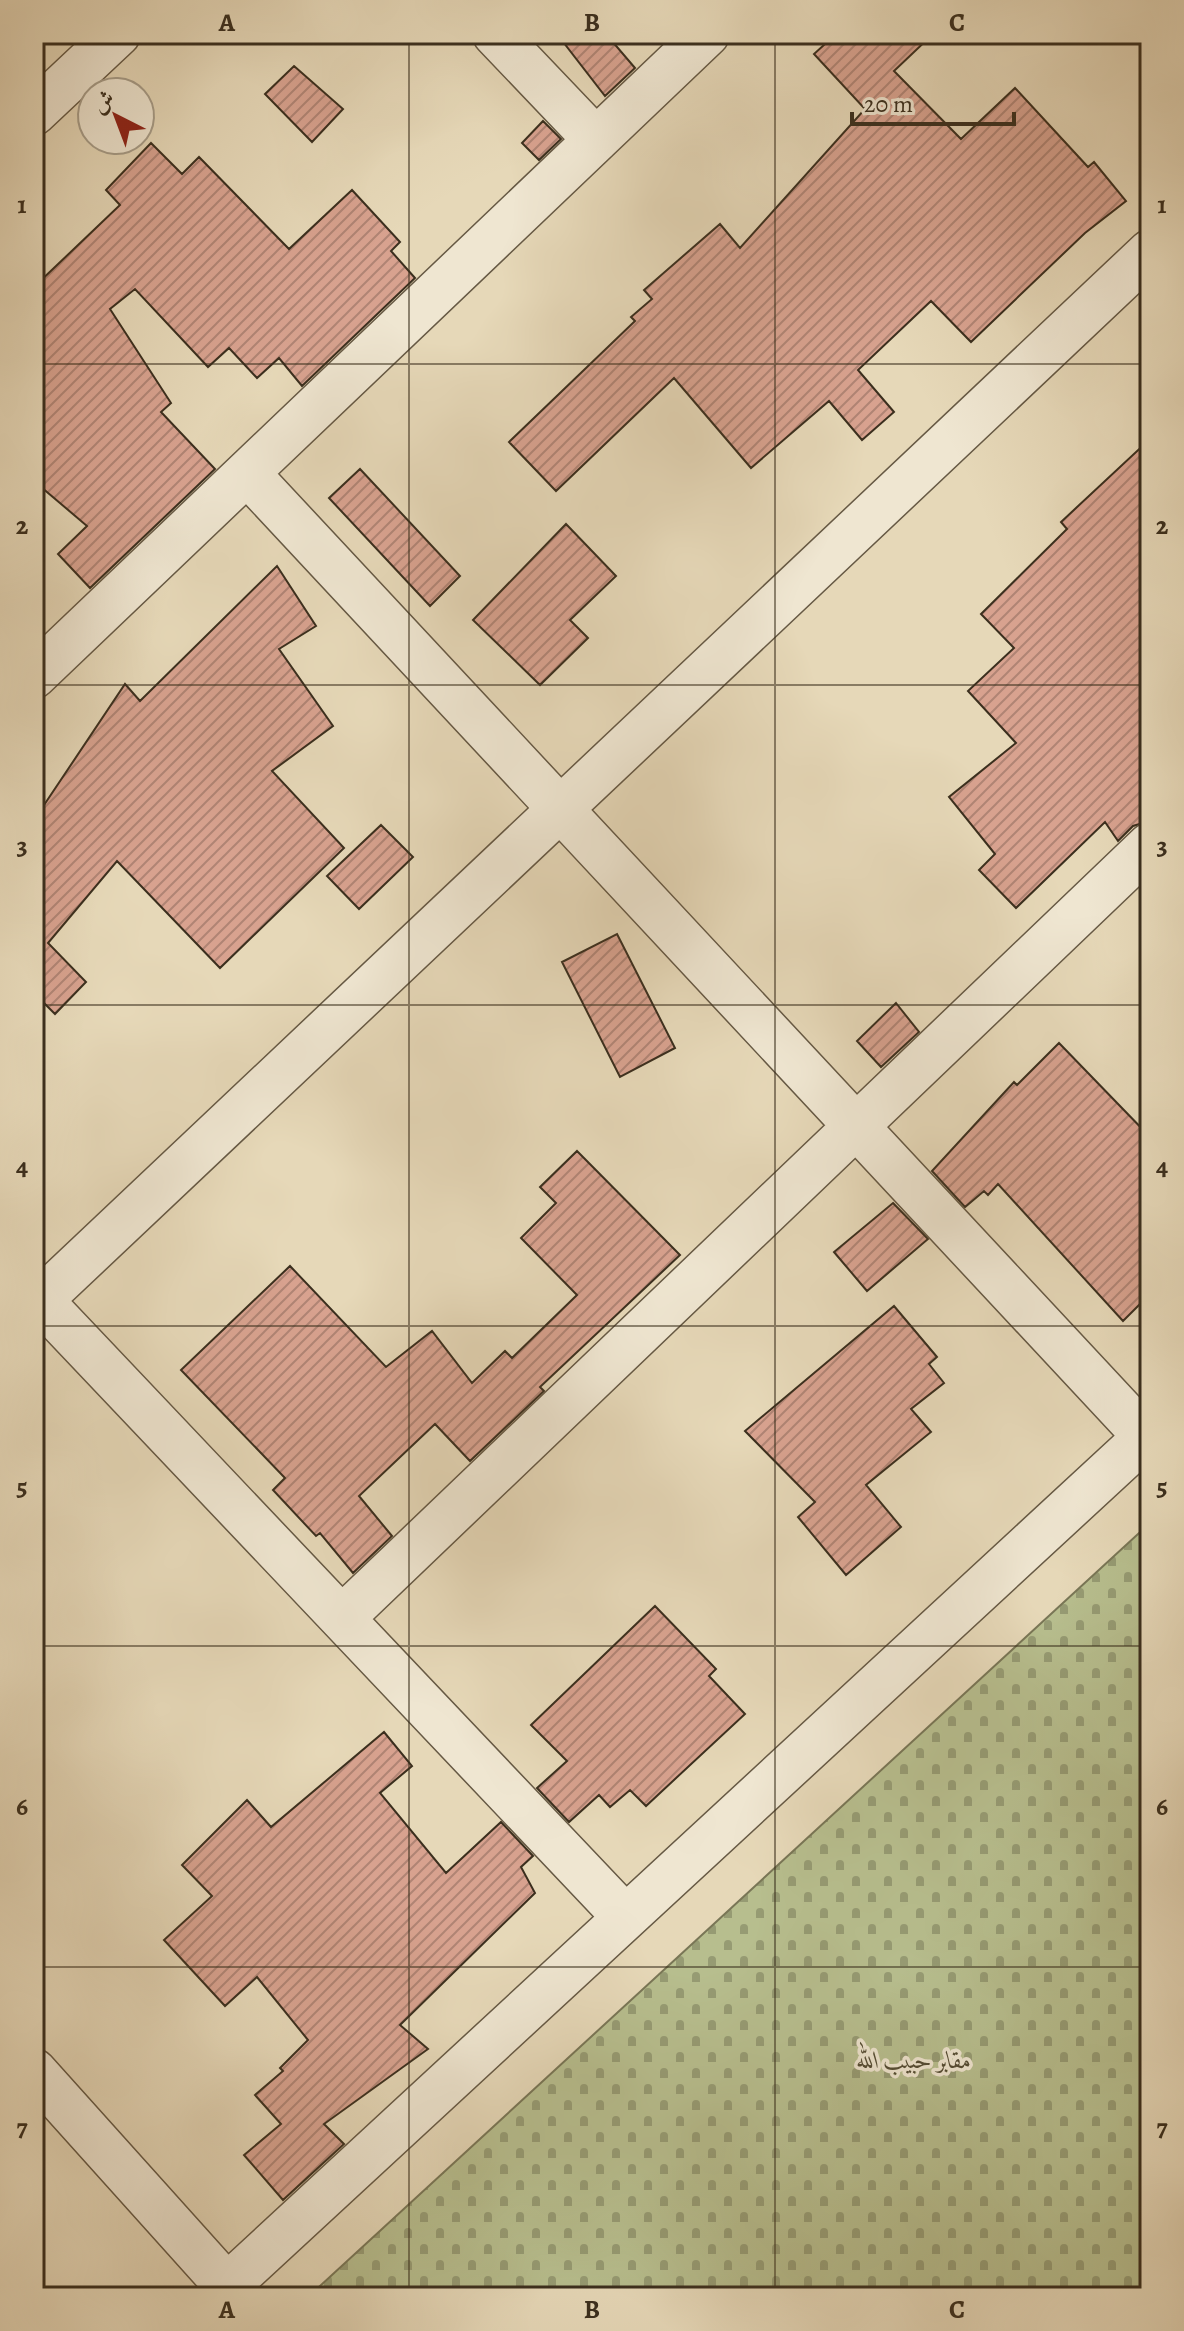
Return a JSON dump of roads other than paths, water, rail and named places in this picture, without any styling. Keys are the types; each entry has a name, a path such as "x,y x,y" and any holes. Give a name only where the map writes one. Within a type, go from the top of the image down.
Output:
{"street":[{"path":"34,113 118,34"},
{"path":"495,34 596,140"},
{"path":"34,676 707,34"},
{"path":"625,1917 342,1618 37,1303 1150,252"},
{"path":"34,2071 232,2291 625,1917 1148,1435 854,1126 247,473"},
{"path":"342,1618 1150,845"}],"park label":[{"name":"مقابر حبيب الله","path":"914,2060"}]}
